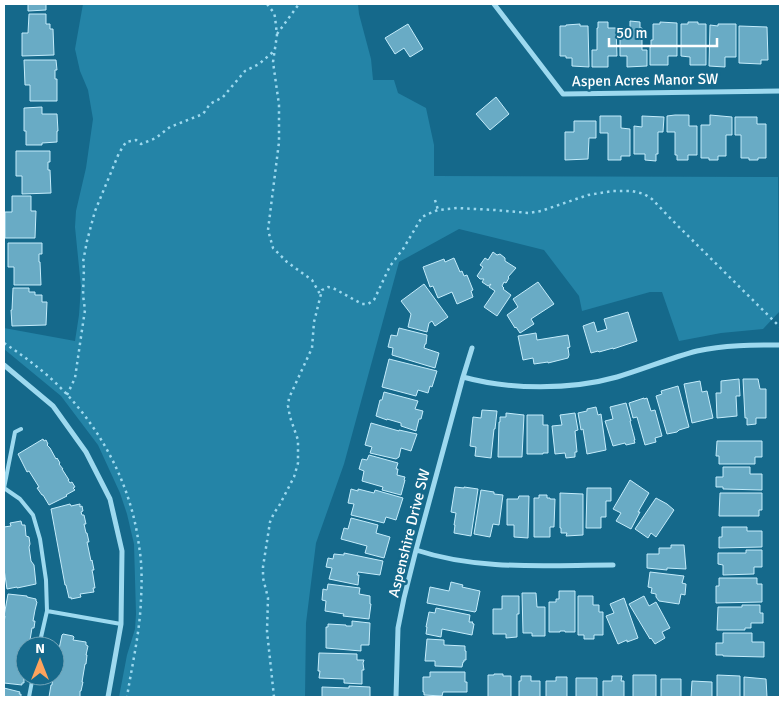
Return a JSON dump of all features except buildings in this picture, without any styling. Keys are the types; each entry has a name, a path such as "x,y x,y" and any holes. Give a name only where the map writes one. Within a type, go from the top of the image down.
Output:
{"street":[{"name":"Aspen Acres Manor SW","path":"494,4 563,94 780,91"},
{"path":"463,377 483,383 522,387 580,384 616,377 678,356 699,351 741,346 780,345"},
{"name":"Aspenshire Drive SW","path":"396,697 398,628 416,550 472,348"},
{"path":"4,365 53,406 86,452 110,499 122,551 121,624 108,697"},
{"path":"416,550 431,555 479,564 504,566 613,565"}],"lane":[{"path":"21,429 15,432 4,488 20,499 33,515 40,539 46,580 46,611 42,636"},
{"path":"46,611 121,624"}],"path":[{"path":"267,4 275,15 276,35 273,62 279,105 279,142 268,230 273,248 287,262 312,280 320,294"},
{"path":"276,35 299,4"},
{"path":"68,396 75,378 85,310 83,262 87,242 96,211 119,153 126,142 136,140 141,144 156,138 170,127 203,114 210,104 223,97 245,71 259,64 274,51"},
{"path":"274,697 267,631 268,598 263,578 263,567 270,522 294,477 298,462 298,440 290,417 289,402 312,348 314,322 322,290 330,287 362,304 366,305 372,302 390,266 403,249 422,217 438,210 470,208 529,213 541,211 588,195 632,191 644,194 652,199 780,327"},
{"path":"435,200 438,210"}],"shaded area":[{"path":"83,4 358,4 371,59 373,80 394,80 398,93 426,108 434,145 434,176 778,177 779,312 763,329 721,333 679,341 662,292 650,292 582,311 579,296 544,250 459,229 399,262 344,464 316,543 306,623 305,697 119,697 127,655 135,629 136,614 134,544 127,514 120,493 98,445 61,396 4,349 4,328 75,341 81,287 75,227 76,211 86,168 93,119 88,90 80,71 75,49"}]}
